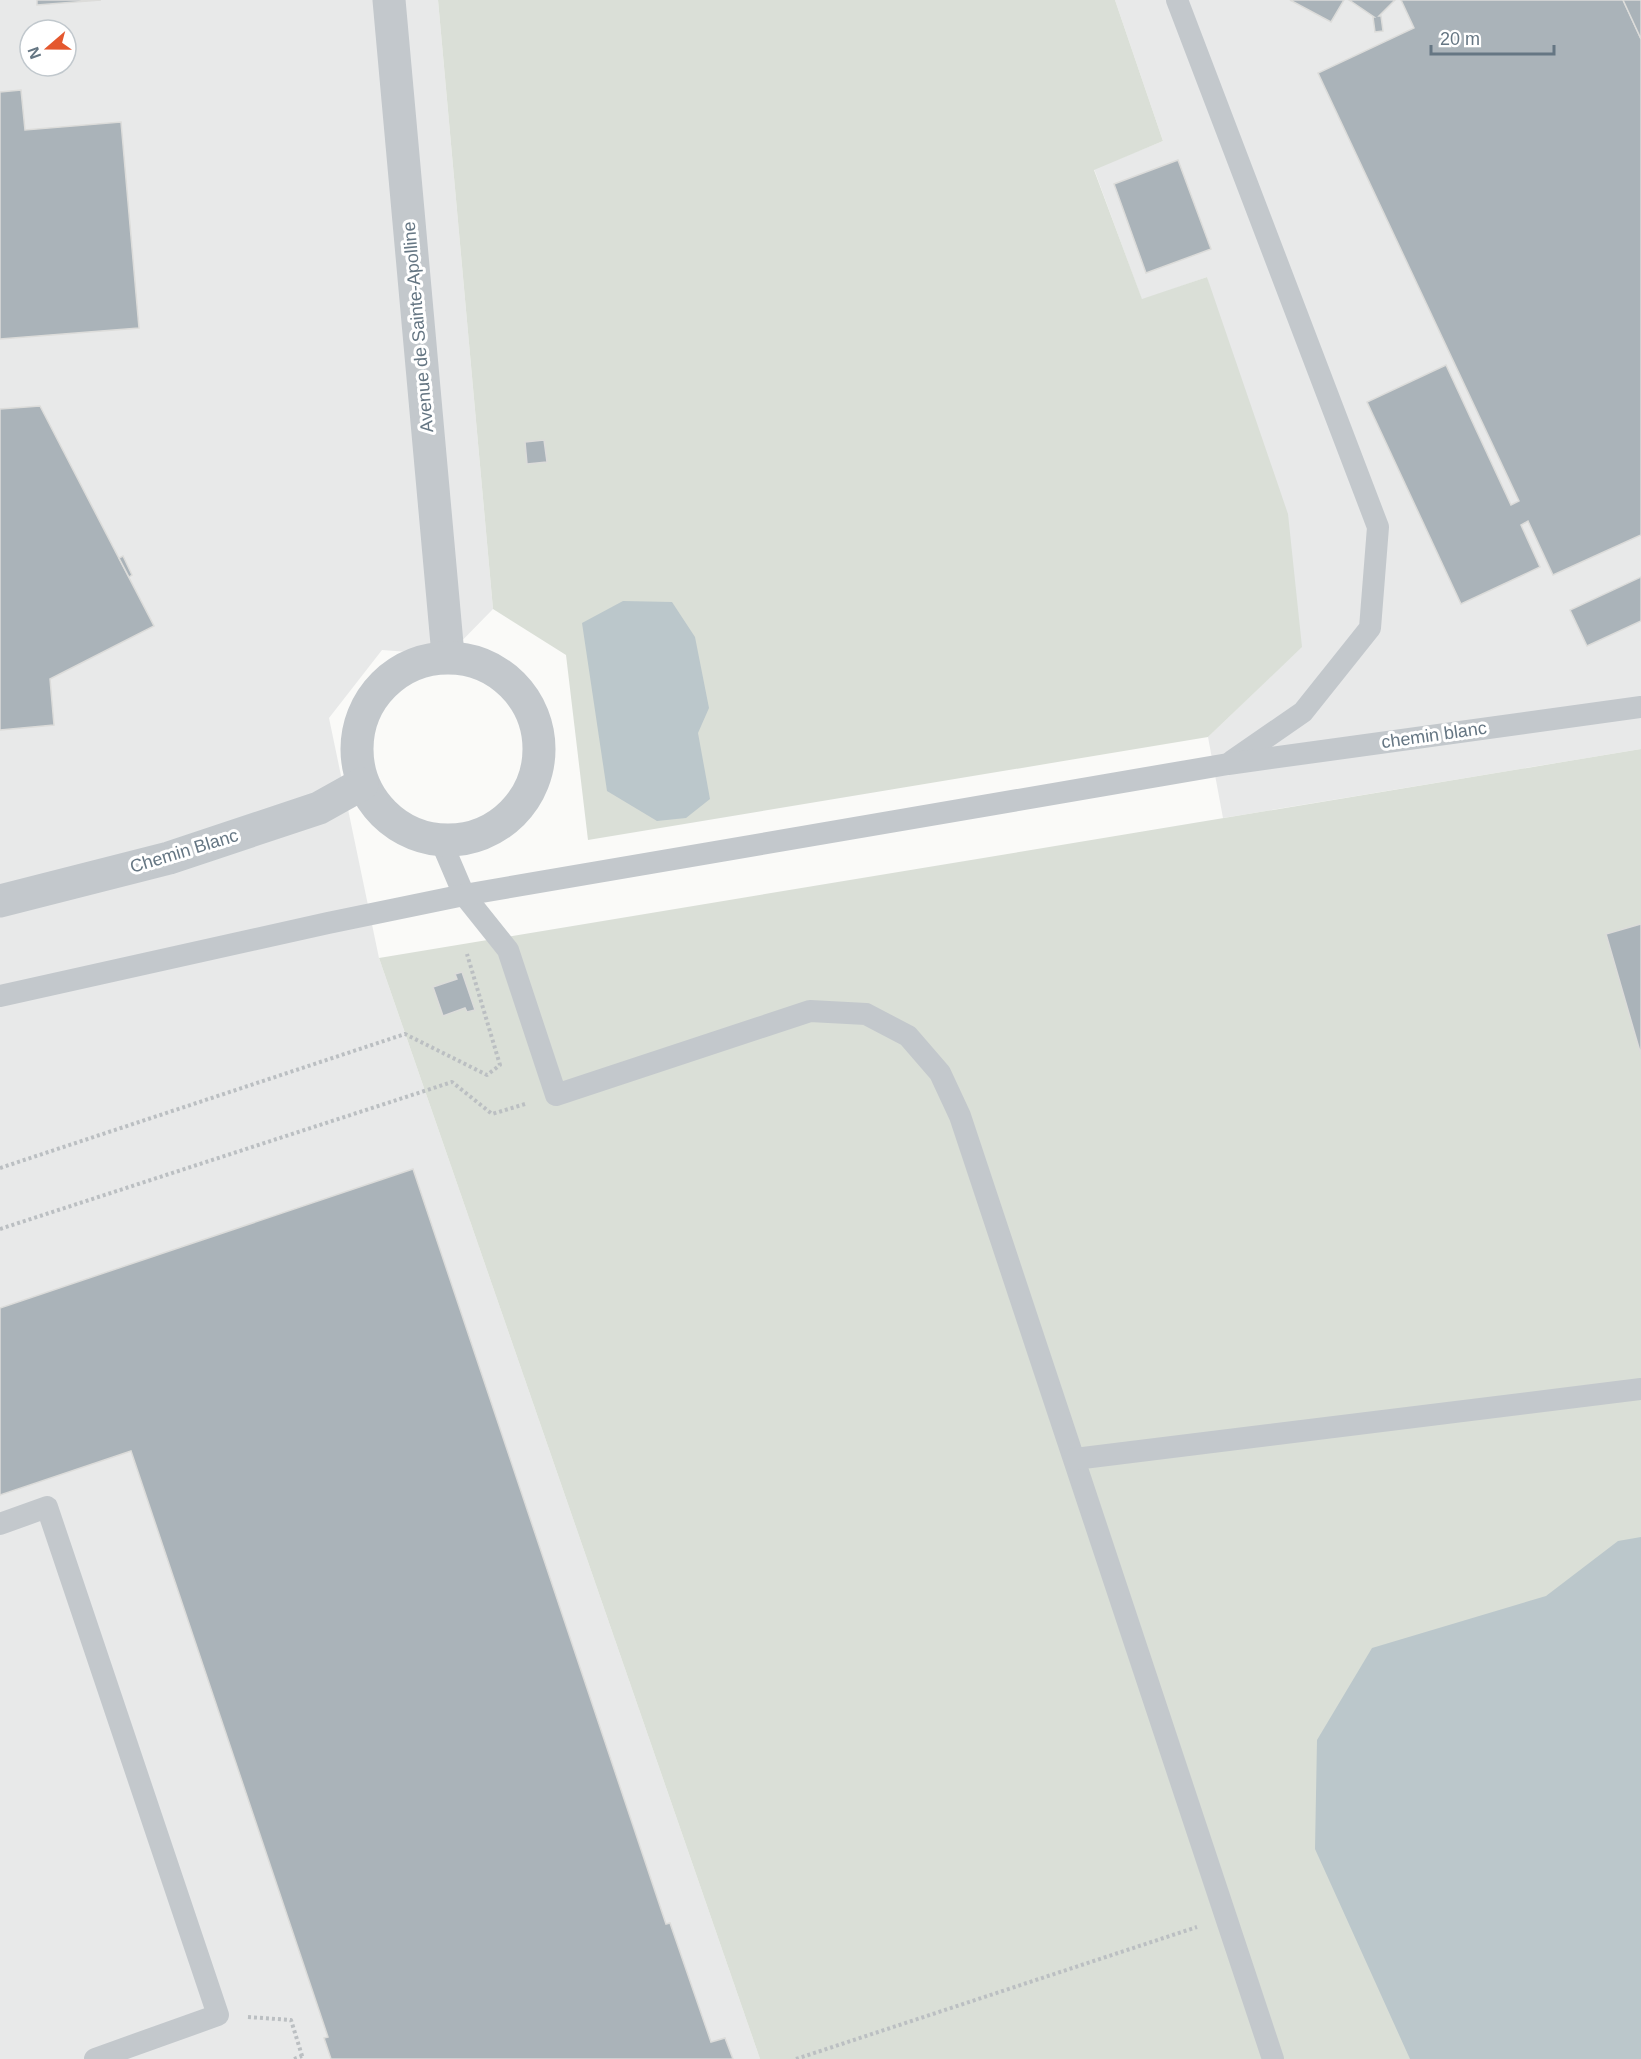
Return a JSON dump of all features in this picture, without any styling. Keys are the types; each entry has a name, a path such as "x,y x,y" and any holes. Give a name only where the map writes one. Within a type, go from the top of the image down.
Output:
{"street":[{"name":"Avenue de Sainte-Apolline","path":"389,0 448,655"},
{"path":"448,655 471,660 499,672 521,693 535,720 540,750 535,780 520,806 506,820 499,826 471,838 441,841 413,834 389,820 371,799 362,784 357,746 361,720 373,696 392,677 415,664 448,655"},
{"name":"Chemin Blanc","path":"0,901 180,854 320,808 362,784"}],"lane":[{"path":"1177,0 1378,527 1370,628 1303,712 1227,764"},
{"name":"chemin blanc","path":"0,996 464,895 1227,764 1641,707"},
{"path":"441,841 464,895 508,950 556,1095 810,1011 866,1014 908,1036 940,1073 960,1116 1274,2059"},
{"path":"1075,1459 1641,1389"},
{"path":"0,1524 47,1508 218,2015 95,2059"}],"path":[{"path":"0,1168 405,1034 487,1076 500,1065 464,944"},
{"path":"0,1229 452,1082 492,1113 556,1095"},
{"path":"796,2059 1226,1917"},
{"path":"218,2015 291,2020 303,2058 294,2059"}],"shaded area":[{"path":"0,0 438,0 493,609 448,655 382,650 329,718 379,958 760,2059 0,2059"},
{"path":"438,0 1115,0 1163,141 1094,170 1142,299 1207,277 1288,514 1302,647 1208,737 588,840 566,655 493,609"},
{"path":"1115,0 1641,0 1641,749 1223,818 1208,737 1301,647 1207,277 1142,300 1094,169 1163,141"},
{"path":"623,601 672,602 695,637 709,708 698,733 710,799 686,818 657,821 607,791 582,623"},
{"path":"1641,749 1641,2059 760,2059 379,958"},
{"path":"1641,1537 1641,2059 1410,2059 1315,1849 1317,1740 1372,1648 1546,1596 1618,1541"}],"building":[{"path":"37,0 101,0 37,5"},
{"path":"1290,0 1344,0 1331,22"},
{"path":"1349,0 1395,0 1379,16 1381,16 1383,31 1375,32 1374,17"},
{"path":"1401,0 1623,0 1641,39 1641,535 1553,575 1528,521 1521,525 1540,567 1461,604 1367,402 1446,365 1511,505 1519,501 1318,73 1414,28"},
{"path":"1623,0 1641,0 1641,39"},
{"path":"21,90 25,130 121,122 139,328 0,339 0,92"},
{"path":"1178,160 1211,249 1146,273 1114,184"},
{"path":"40,406 154,626 50,679 54,725 0,730 0,409"},
{"path":"544,440 547,462 527,464 525,442"},
{"path":"123,556 132,575 129,577 119,558"},
{"path":"1641,577 1641,621 1587,646 1570,610"},
{"path":"1641,924 1641,1055 1606,934"},
{"path":"462,972 475,1010 467,1012 465,1008 443,1016 433,987 457,979 455,974"},
{"path":"413,1169 666,1924 670,1923 711,2042 725,2038 733,2059 331,2059 324,2038 328,2037 131,1451 0,1495 0,1308"}]}
